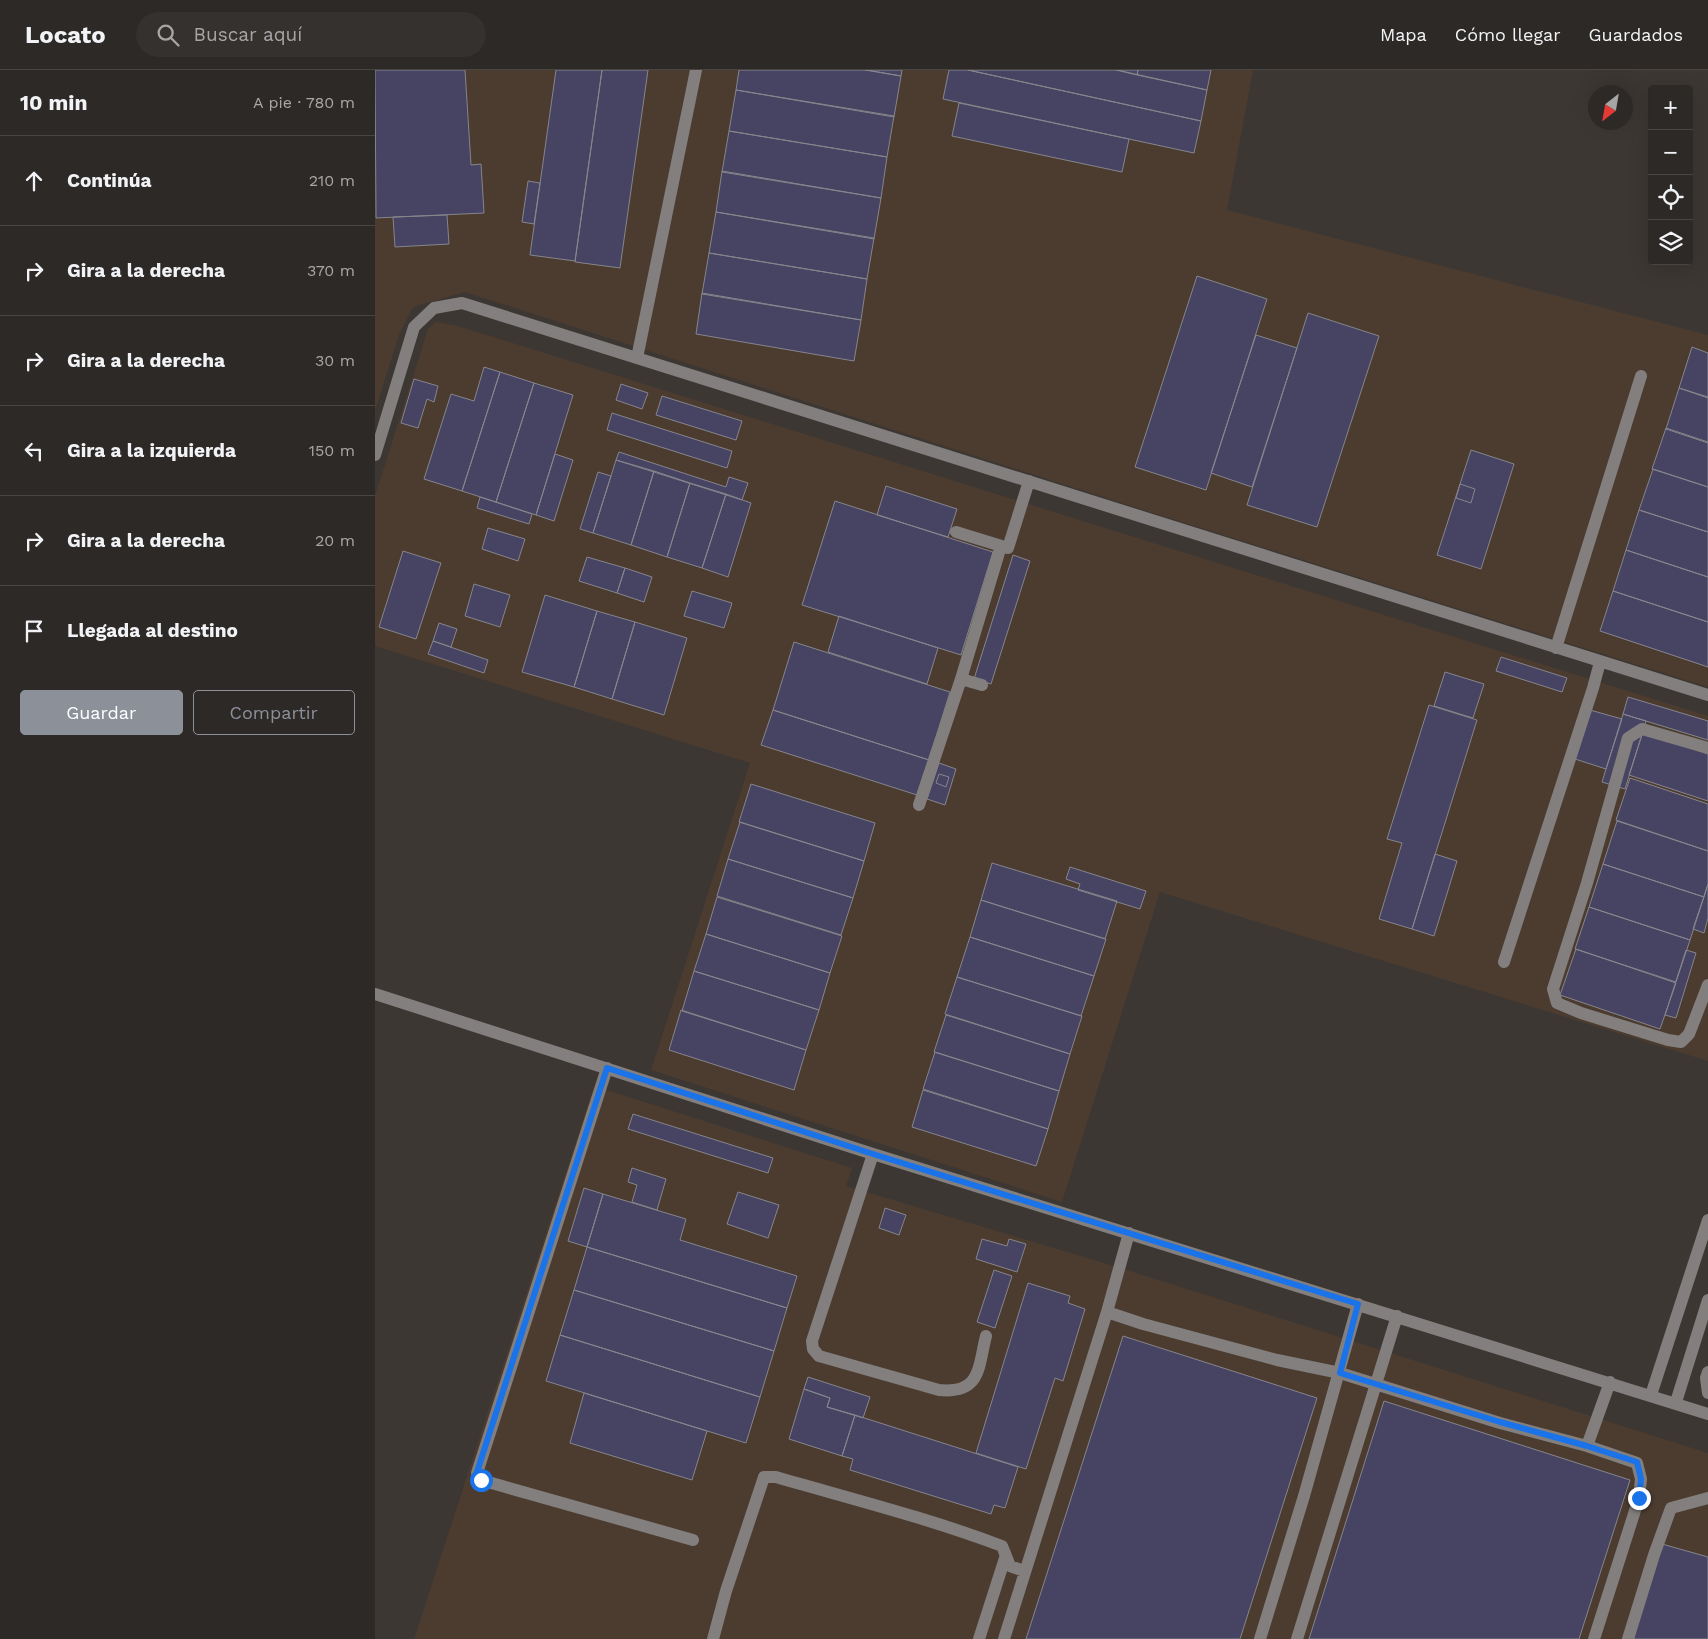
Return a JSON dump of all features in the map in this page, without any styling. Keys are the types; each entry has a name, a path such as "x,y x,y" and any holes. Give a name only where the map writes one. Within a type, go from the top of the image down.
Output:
{"street":[{"path":"637,358 696,70"},
{"path":"375,455 415,327 434,308 463,303 1708,695"},
{"path":"1555,648 1641,376"},
{"path":"956,532 1008,548 1029,481"},
{"path":"919,805 961,680 1001,546"},
{"path":"1504,962 1600,662"},
{"path":"961,680 982,684"},
{"path":"1708,748 1642,728 1628,738 1587,883 1553,989 1557,1003 1581,1013 1668,1040 1681,1042 1689,1034 1708,985"},
{"path":"375,994 873,1154 1676,1402 1708,1414"},
{"path":"607,1068 477,1472 481,1480 693,1540"},
{"path":"873,1154 812,1341 813,1350 819,1356 939,1390 953,1392 965,1389 975,1377 986,1336"},
{"path":"1651,1395 1708,1220"},
{"path":"1004,1639 1107,1312 1129,1233"},
{"path":"1676,1402 1708,1300"},
{"path":"1260,1639 1340,1373 1358,1304"},
{"path":"1107,1312 1143,1324 1277,1360 1340,1373 1637,1462 1641,1479 1639,1498 1594,1639"},
{"path":"1297,1639 1397,1316"},
{"path":"1708,1372 1706,1378 1708,1392"},
{"path":"1587,1446 1610,1382"},
{"path":"713,1639 726,1591 763,1477 776,1477 906,1513 1002,1546 1005,1558 1010,1566 1024,1571"},
{"path":"1628,1639 1671,1508 1708,1498"},
{"path":"979,1639 1005,1558"}],"shaded area":[{"path":"375,70 1253,70 1227,210 1708,335 1708,687 1131,506 465,292 413,307 399,335 375,411"},
{"path":"435,322 458,326 1708,716 1708,1061 1160,892 1062,1202 651,1070 750,763 375,646 375,496 428,329"},
{"path":"594,1086 852,1168 846,1186 1114,1266 1708,1453 1708,1639 414,1639"}],"building":[{"path":"375,70 465,70 471,165 481,164 484,213 376,218"},
{"path":"556,70 602,70 575,261 530,255"},
{"path":"602,70 648,70 620,268 575,262"},
{"path":"739,70 867,70 901,76 894,117 736,90"},
{"path":"865,70 902,70 901,76"},
{"path":"949,70 968,70 1201,121 1194,153 943,99"},
{"path":"968,70 1117,70 1207,90 1201,121"},
{"path":"1116,70 1138,70 1137,75"},
{"path":"1138,70 1211,70 1207,90 1137,75"},
{"path":"736,90 894,116 887,157 729,131"},
{"path":"959,103 1129,139 1122,172 952,136"},
{"path":"729,131 887,157 881,198 722,172"},
{"path":"722,171 881,198 874,239 716,212"},
{"path":"528,181 540,183 534,224 522,222"},
{"path":"716,212 874,238 867,279 709,253"},
{"path":"447,215 449,244 395,247 393,217"},
{"path":"709,253 867,279 861,320 702,294"},
{"path":"1197,276 1267,299 1206,490 1135,467"},
{"path":"702,293 861,320 854,361 696,334"},
{"path":"1308,313 1379,336 1317,527 1247,505"},
{"path":"1256,335 1297,348 1252,487 1211,473"},
{"path":"1692,347 1708,353 1708,398 1679,388"},
{"path":"484,367 500,372 462,491 424,479 451,394 474,401"},
{"path":"500,372 534,383 496,502 462,491"},
{"path":"414,379 438,386 434,402 427,399 418,428 401,423"},
{"path":"534,383 573,395 536,515 496,502"},
{"path":"621,384 648,393 642,409 616,400"},
{"path":"1679,388 1708,397 1708,443 1666,429"},
{"path":"662,396 742,421 736,440 656,415"},
{"path":"612,413 732,451 727,468 607,430"},
{"path":"1666,428 1708,442 1708,487 1652,469"},
{"path":"1471,450 1514,464 1481,569 1437,555"},
{"path":"619,452 726,487 729,477 748,483 742,500 616,460"},
{"path":"555,454 573,460 554,521 536,515"},
{"path":"616,460 654,471 631,545 593,533"},
{"path":"1653,469 1708,487 1708,532 1639,510"},
{"path":"654,471 690,483 667,557 631,545"},
{"path":"598,472 611,476 593,533 580,529"},
{"path":"690,483 726,494 702,568 667,557"},
{"path":"1460,484 1475,489 1471,503 1456,498"},
{"path":"886,486 957,509 948,537 877,515"},
{"path":"726,494 751,503 728,577 702,568"},
{"path":"480,497 532,514 529,524 477,508"},
{"path":"835,501 993,552 961,655 802,605"},
{"path":"1639,510 1708,532 1708,577 1626,550"},
{"path":"488,528 525,539 518,561 482,549"},
{"path":"1626,550 1708,577 1708,622 1613,591"},
{"path":"403,551 441,563 416,639 379,627"},
{"path":"1013,555 1030,561 991,684 974,679"},
{"path":"587,557 625,568 617,593 579,581"},
{"path":"625,568 652,577 644,602 617,593"},
{"path":"474,584 510,595 500,627 465,616"},
{"path":"692,591 732,603 724,628 684,616"},
{"path":"1613,591 1708,622 1708,667 1600,631"},
{"path":"545,595 597,611 574,687 522,672"},
{"path":"597,611 635,622 612,699 574,687"},
{"path":"839,616 938,648 927,684 828,652"},
{"path":"635,622 687,638 664,715 612,699"},
{"path":"439,623 457,629 451,647 433,641"},
{"path":"433,641 488,660 484,673 428,654"},
{"path":"794,642 950,692 929,760 773,710"},
{"path":"1501,657 1567,678 1562,692 1496,671"},
{"path":"1445,672 1484,684 1473,718 1434,706"},
{"path":"1628,697 1708,721 1708,740 1623,714"},
{"path":"1429,705 1477,720 1412,929 1379,919 1402,843 1387,839"},
{"path":"773,710 929,760 917,795 761,745"},
{"path":"1590,710 1622,719 1606,769 1575,759"},
{"path":"1623,714 1646,721 1625,789 1602,782"},
{"path":"1643,732 1708,754 1708,801 1629,775"},
{"path":"939,763 956,769 945,805 927,799"},
{"path":"939,774 949,777 946,787 936,783"},
{"path":"1630,778 1708,804 1708,851 1616,820"},
{"path":"751,784 875,823 864,861 739,822"},
{"path":"1617,821 1708,851 1708,884 1704,897 1603,864"},
{"path":"740,822 864,861 853,898 728,859"},
{"path":"1435,854 1457,861 1434,936 1412,929"},
{"path":"728,859 853,898 841,935 717,896"},
{"path":"992,863 1117,901 1105,939 981,900"},
{"path":"1603,864 1704,897 1690,940 1589,907"},
{"path":"1070,867 1146,891 1140,909 1078,890 1080,884 1066,879"},
{"path":"1708,884 1708,918 1704,933 1693,929"},
{"path":"717,897 842,936 830,973 706,934"},
{"path":"981,900 1106,939 1094,976 970,937"},
{"path":"1589,907 1690,940 1676,982 1575,949"},
{"path":"706,934 830,973 819,1010 694,971"},
{"path":"970,937 1094,976 1081,1016 957,977"},
{"path":"1576,949 1676,983 1660,1029 1560,995"},
{"path":"1686,950 1696,953 1676,1018 1665,1015"},
{"path":"694,971 819,1010 806,1050 682,1011"},
{"path":"957,977 1082,1016 1070,1054 945,1014"},
{"path":"681,1010 806,1050 794,1090 669,1050"},
{"path":"946,1015 1070,1054 1059,1091 934,1052"},
{"path":"935,1052 1059,1091 1048,1129 923,1089"},
{"path":"923,1090 1048,1129 1036,1166 912,1127"},
{"path":"633,1114 773,1158 768,1173 628,1129"},
{"path":"632,1168 666,1179 657,1210 632,1202 637,1185 628,1182"},
{"path":"584,1188 603,1194 587,1247 568,1241"},
{"path":"738,1192 779,1205 768,1238 727,1224"},
{"path":"603,1194 686,1219 680,1240 797,1276 787,1308 587,1247"},
{"path":"885,1208 906,1215 899,1235 879,1228"},
{"path":"982,1239 1007,1246 1009,1239 1026,1244 1017,1272 976,1259"},
{"path":"587,1247 787,1308 774,1351 574,1290"},
{"path":"994,1270 1012,1276 995,1328 977,1322"},
{"path":"1028,1283 1070,1296 1068,1303 1085,1309 1063,1381 1055,1378 1026,1469 976,1453"},
{"path":"574,1290 774,1351 760,1397 560,1335"},
{"path":"560,1335 760,1397 746,1443 546,1381"},
{"path":"1123,1336 1317,1398 1240,1639 1026,1639"},
{"path":"808,1377 870,1397 863,1418 827,1407 830,1398 804,1389"},
{"path":"804,1389 830,1398 827,1407 855,1415 842,1456 789,1439"},
{"path":"584,1393 707,1431 692,1480 570,1443"},
{"path":"1384,1401 1630,1480 1579,1639 1309,1639"},
{"path":"855,1415 1018,1467 1005,1508 994,1505 991,1514 850,1470 853,1459 842,1456"},
{"path":"1662,1544 1708,1557 1708,1639 1633,1639"}],"route":[{"path":"481,1480 477,1472 607,1068 873,1154 1358,1304 1340,1373 1637,1462 1641,1479 1639,1498"}]}
